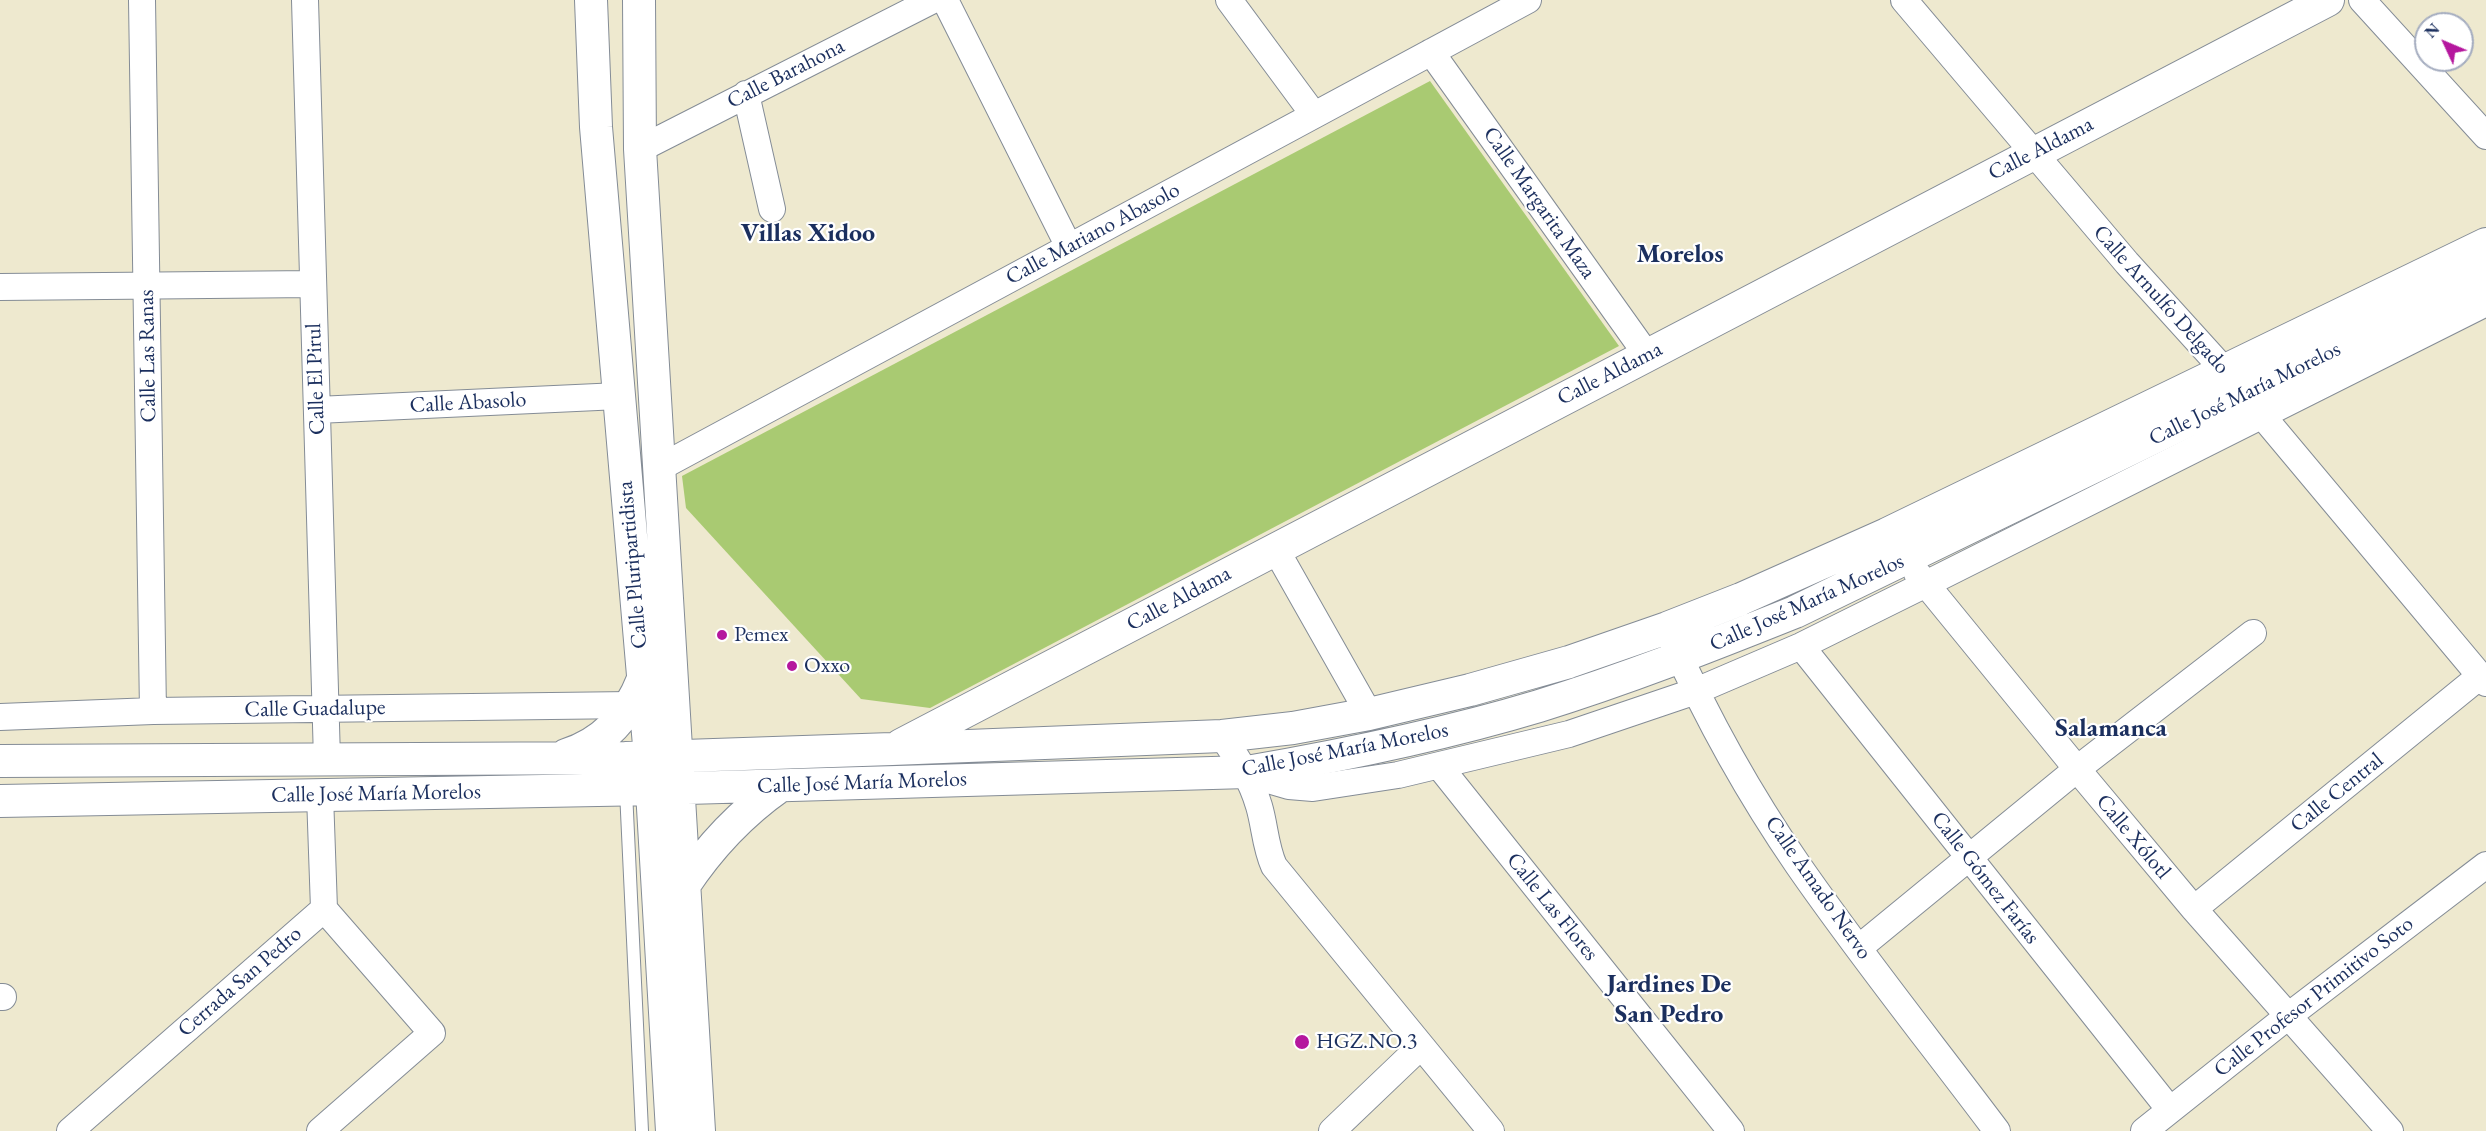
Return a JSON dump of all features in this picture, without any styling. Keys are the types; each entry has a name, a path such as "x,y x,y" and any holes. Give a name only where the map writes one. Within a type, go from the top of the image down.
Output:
{"street":[{"name":"Calle Las Ranas","path":"142,0 153,711"},
{"name":"Calle El Pirul","path":"305,0 327,759"},
{"name":"Calle Pluripartidista","path":"591,0 596,127 619,396 637,692 672,1131"},
{"name":"Calle Pluripartidista","path":"639,0 640,149 659,468 645,773 683,887 699,1131"},
{"name":"Calle Barahona","path":"640,149 933,0"},
{"path":"945,0 1069,247"},
{"path":"1229,0 1314,115"},
{"name":"Calle Mariano Abasolo","path":"659,468 1528,0"},
{"name":"Calle Arnulfo Delgado","path":"1904,0 2127,263 2224,370 2483,680"},
{"name":"Calle Aldama","path":"892,749 2328,0"},
{"path":"2362,0 2486,135"},
{"name":"Calle Margarita Maza","path":"1431,52 1647,355"},
{"path":"746,94 772,209"},
{"name":"Calle José María Morelos","path":"0,801 320,795 645,773 892,749 1222,736 1293,728 1369,714 1470,690 1536,671 1667,628 1762,591 1887,534 2224,370 2415,309 2486,244"},
{"name":"Calle José María Morelos","path":"0,760 558,757 645,773 780,786 1247,773 1320,759 1466,726 1539,706 1680,658 1795,612 1907,559 2054,504 2253,405 2415,309 2486,276"},
{"path":"0,287 313,284"},
{"path":"2415,309 2486,303"},
{"name":"Calle Abasolo","path":"317,410 619,396"},
{"path":"1247,773 1289,786 1313,788 1440,767 1569,734 1696,691 1801,646 1926,584 2054,504"},
{"name":"Calle Xólotl","path":"1887,534 2077,769 2194,909 2390,1131"},
{"path":"1275,548 1369,714"},
{"name":"Calle Amado Nervo","path":"1667,628 1696,691 1743,779 1798,865 1997,1131"},
{"path":"1860,947 2077,769 2253,633"},
{"name":"Calle Gómez Farías","path":"1801,646 2170,1110"},
{"name":"Calle Central","path":"2194,909 2483,680"},
{"path":"558,757 575,752 599,738 620,720 637,692"},
{"name":"Calle Guadalupe","path":"0,717 153,711 326,709 637,692"},
{"path":"1222,736 1247,773 1260,809 1267,849 1274,866 1491,1131"},
{"name":"Calle Las Flores","path":"1440,767 1731,1131"},
{"path":"683,887 726,831 761,799 780,786"},
{"path":"320,795 324,909 432,1033 320,1131"},
{"name":"Calle Profesor Primitivo Soto","path":"2144,1131 2287,1017 2486,865"},
{"name":"Cerrada San Pedro","path":"70,1131 324,909"},
{"path":"1332,1131 1421,1046"}],"lane":[{"path":"642,1131 645,773"}],"green space":[{"path":"1430,81 1619,346 930,708 861,699 686,508 682,476"}],"place":[{"name":"Pemex","path":"722,635"},
{"name":"Oxxo","path":"792,666"},
{"name":"HGZ.NO.3","path":"1302,1042"}],"district":[{"name":"Villas Xidoo","path":"808,234"},
{"name":"Morelos","path":"1680,255"},
{"name":"Salamanca","path":"2111,729"},
{"name":"Jardines De San Pedro","path":"1669,1000"}]}
